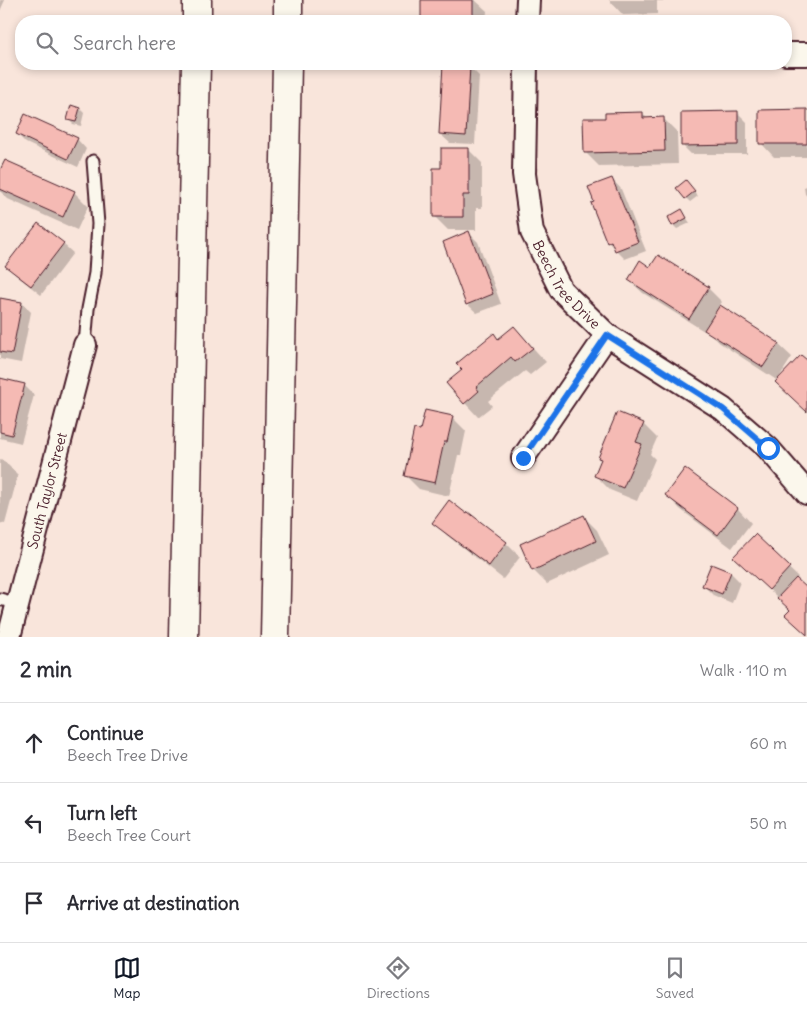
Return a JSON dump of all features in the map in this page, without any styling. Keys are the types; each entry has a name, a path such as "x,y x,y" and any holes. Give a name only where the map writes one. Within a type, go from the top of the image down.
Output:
{"highway":[{"path":"197,0 197,15"},
{"path":"288,0 288,15"},
{"path":"184,637 196,70"},
{"path":"275,637 287,70"}],"street":[{"path":"527,15 528,0"},
{"path":"792,54 807,54"},
{"name":"Beech Tree Drive","path":"526,70 524,174 532,232 560,290 607,335 723,409 768,448 807,493"},
{"path":"523,458 607,335"},
{"name":"South Taylor Street","path":"9,637 9,601 85,345"}],"lane":[{"path":"85,345 88,309 95,273 98,224 93,161"}],"building":[{"path":"421,0 473,0 473,15 421,15"},
{"path":"443,70 470,70 466,136 439,134"},
{"path":"71,105 80,108 76,122 67,120"},
{"path":"807,109 807,144 759,144 759,110"},
{"path":"738,111 738,145 681,146 681,112"},
{"path":"643,112 643,118 664,117 665,151 584,153 583,118 605,118 605,113"},
{"path":"25,114 78,138 68,159 16,134"},
{"path":"441,148 469,148 469,195 463,195 463,217 433,217 433,168 441,168"},
{"path":"5,160 75,191 63,217 0,189 0,170"},
{"path":"612,178 638,242 615,251 611,241 607,243 591,203 594,202 588,187"},
{"path":"686,180 695,191 685,199 676,188"},
{"path":"682,209 687,218 672,226 668,217"},
{"path":"38,223 64,243 31,286 5,266"},
{"path":"469,231 493,294 466,305 443,242"},
{"path":"658,255 709,287 689,319 628,280 640,260 650,267"},
{"path":"0,298 22,302 12,354 0,352"},
{"path":"720,305 779,343 763,367 704,330"},
{"path":"514,326 533,348 515,362 511,357 476,387 479,391 464,404 446,383 462,370 456,364 494,333 498,339"},
{"path":"801,355 807,360 807,412 775,382"},
{"path":"0,378 25,384 12,435 0,432"},
{"path":"425,410 453,416 447,442 444,442 435,483 404,476 414,429 420,430"},
{"path":"617,412 644,423 636,442 642,444 623,488 594,476 601,459 598,458"},
{"path":"685,468 738,508 718,535 665,495"},
{"path":"449,500 507,542 489,566 432,523"},
{"path":"584,515 596,541 532,571 520,544"},
{"path":"755,534 790,567 769,590 733,557"},
{"path":"711,564 731,572 722,594 702,586"},
{"path":"796,578 807,588 807,635 785,615 790,610 777,598"}],"route":[{"path":"523,458 607,335 723,409 768,448"}]}
